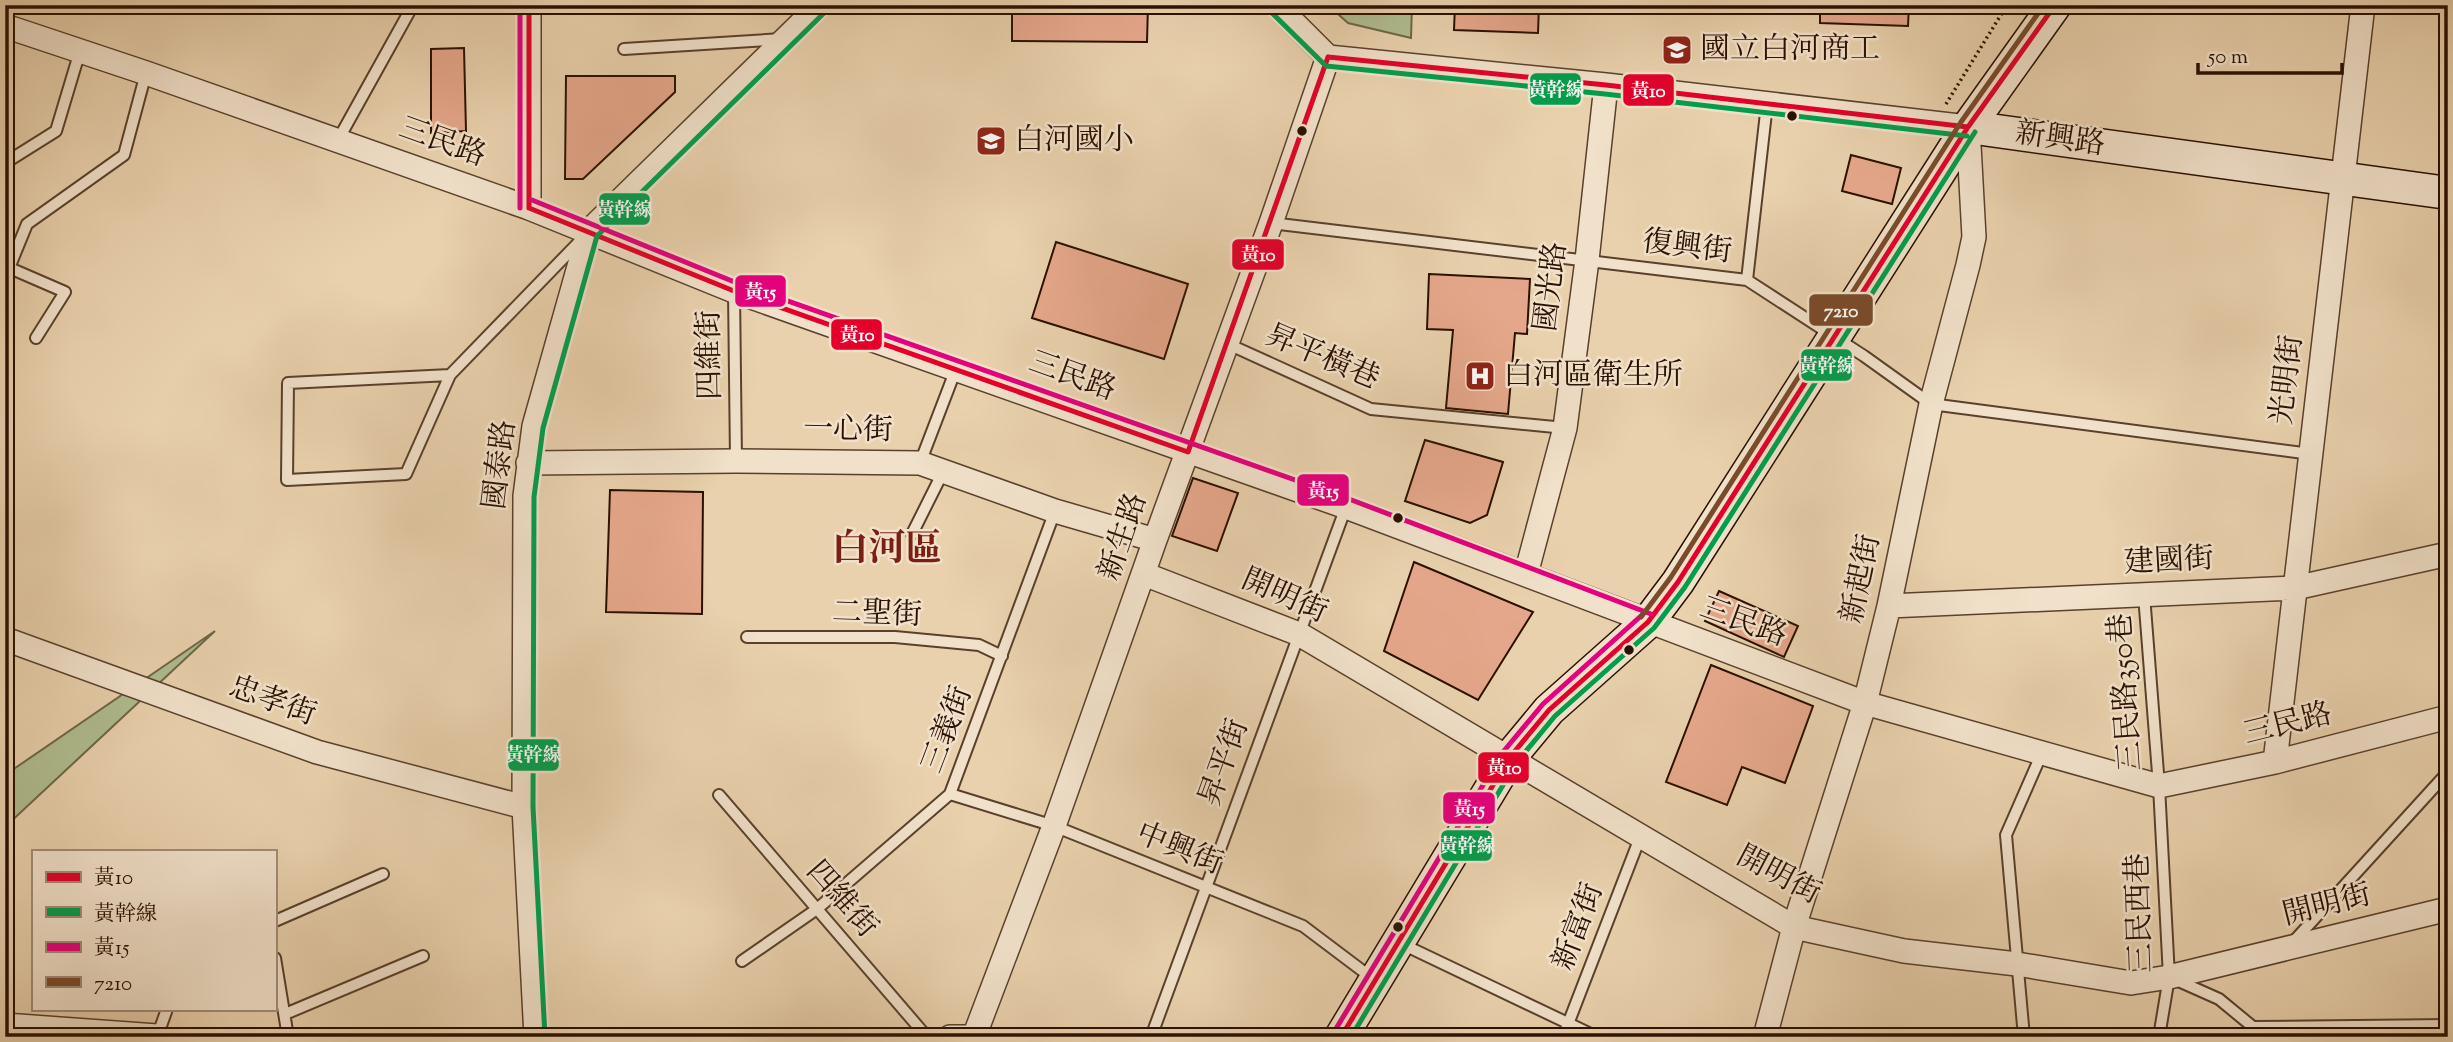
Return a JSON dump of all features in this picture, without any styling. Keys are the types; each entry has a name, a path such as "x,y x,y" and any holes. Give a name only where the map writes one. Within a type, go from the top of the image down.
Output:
{"street":[{"path":"529,208 530,5"},
{"name":"國泰路","path":"536,1037 523,807 525,496 534,426 589,232 820,5"},
{"path":"1276,5 1328,57"},
{"path":"1341,1037 1510,757 1549,710 1648,622 1678,582 1968,127 2055,5"},
{"name":"光明街","path":"2275,761 2363,5"},
{"name":"三民路","path":"5,26 338,139 529,208 854,335 1346,507 1865,703 2160,786 2275,761 2448,717"},
{"name":"新興路","path":"1328,57 1606,85 1968,127 2448,193"},
{"name":"新生路","path":"974,1037 1054,826 1155,540 1228,344 1328,57"},
{"name":"國光路","path":"1526,574 1565,428 1606,85"},
{"name":"新起街","path":"1765,1037 1794,927 1865,703 1889,606 1931,404 1974,237 1968,127"},
{"name":"一心街","path":"528,463 920,463 1055,511 1155,540"},
{"name":"建國街","path":"1889,606 2295,588 2448,554"},
{"name":"開明街","path":"1144,574 1299,634 1794,927 1904,951 2017,964 2131,983 2169,977 2448,909"},
{"name":"忠孝街","path":"5,639 317,752 523,807"},
{"path":"6,1025 157,1036"},
{"path":"950,1037 968,1037"}],"lane":[{"path":"338,139 413,5"},
{"path":"624,50 786,39"},
{"path":"5,163 56,131 80,51"},
{"path":"36,338 65,292 7,271 27,225 124,155 146,73"},
{"path":"1747,280 1767,104"},
{"name":"復興街","path":"1271,223 1747,280 1864,356 1931,404 2311,454"},
{"path":"450,376 288,383 287,480 406,474 450,376 589,232"},
{"name":"四維街","path":"734,290 736,461"},
{"name":"昇平橫巷","path":"1228,344 1371,409 1565,428"},
{"path":"920,463 956,369"},
{"path":"912,534 944,470"},
{"name":"昇平街","path":"1151,1037 1346,507"},
{"name":"三義街","path":"742,961 817,909 950,794 1055,511"},
{"name":"三民路350巷","path":"2144,594 2160,786"},
{"name":"二聖街","path":"747,637 895,637 979,645 1002,656"},
{"path":"2024,1037 2006,835 2042,753"},
{"path":"2289,948 2448,772"},
{"name":"三民西巷","path":"2160,786 2169,977 2160,1037"},
{"name":"中興街","path":"950,794 1054,826 1303,926 1375,979"},
{"name":"四維街","path":"719,795 927,1037"},
{"name":"新富街","path":"1563,1037 1642,835"},
{"path":"276,921 383,874"},
{"path":"1397,941 1597,1037"},
{"path":"285,1014 423,956"},
{"path":"276,964 289,1037"},
{"path":"2169,977 2219,999 2251,1032 2448,1025"},
{"path":"157,1036 167,1010"},
{"path":"5,1034 6,1025"}],"path":[{"path":"1934,123 2007,5"}],"green space":[{"path":"1328,5 1412,5 1411,38 1348,23"},
{"path":"215,631 5,827 5,775"}],"building":[{"path":"1012,5 1148,5 1147,42 1012,41"},
{"path":"1455,5 1539,5 1538,33 1454,30"},
{"path":"1820,5 1909,5 1908,26 1820,23"},
{"path":"464,48 466,131 431,133 431,49"},
{"path":"566,76 675,76 675,92 583,179 565,179"},
{"path":"1851,155 1901,168 1892,204 1842,191"},
{"path":"1056,242 1188,284 1164,359 1032,318"},
{"path":"1429,274 1530,279 1527,334 1515,333 1508,414 1446,408 1453,330 1427,329"},
{"path":"1425,440 1503,462 1487,515 1470,523 1405,501"},
{"path":"1193,478 1238,493 1217,551 1172,536"},
{"path":"610,490 703,492 702,614 606,612"},
{"path":"1414,562 1533,612 1478,700 1384,651"},
{"path":"1719,591 1798,626 1784,657 1705,621"},
{"path":"1711,665 1813,706 1785,783 1742,767 1727,805 1666,782"}],"transit line":[{"name":"黃15","path":"520,5 520,208"},
{"name":"黃10","path":"529,5 529,208"},
{"name":"7210","path":"1641,617 1671,577 1961,122 2044,5"},
{"name":"黃10","path":"1341,1037 1510,757 1549,710 1648,622 1678,582 1968,127 2055,5"},
{"name":"黃幹線","path":"545,1037 533,807 534,497 543,428 597,236 826,11"},
{"name":"黃幹線","path":"1270,11 1326,66 1605,94 1967,136"},
{"name":"黃10","path":"1328,57 1606,85 1968,127"},
{"name":"黃10","path":"1188,452 1328,57"},
{"name":"黃幹線","path":"1351,1037 1517,762 1555,716 1654,628 1685,587 1975,132"},
{"name":"黃15","path":"532,200 737,283 1349,499 1651,614"},
{"name":"黃10","path":"529,208 734,291 1188,452"},
{"name":"黃15","path":"1334,1032 1503,752 1543,704 1642,615"}],"place":[{"name":"國立白河商工","path":"1677,50"},
{"name":"白河國小","path":"991,141"},
{"name":"白河區衛生所","path":"1480,376"}],"district":[{"name":"白河區","path":"887,551"}]}
